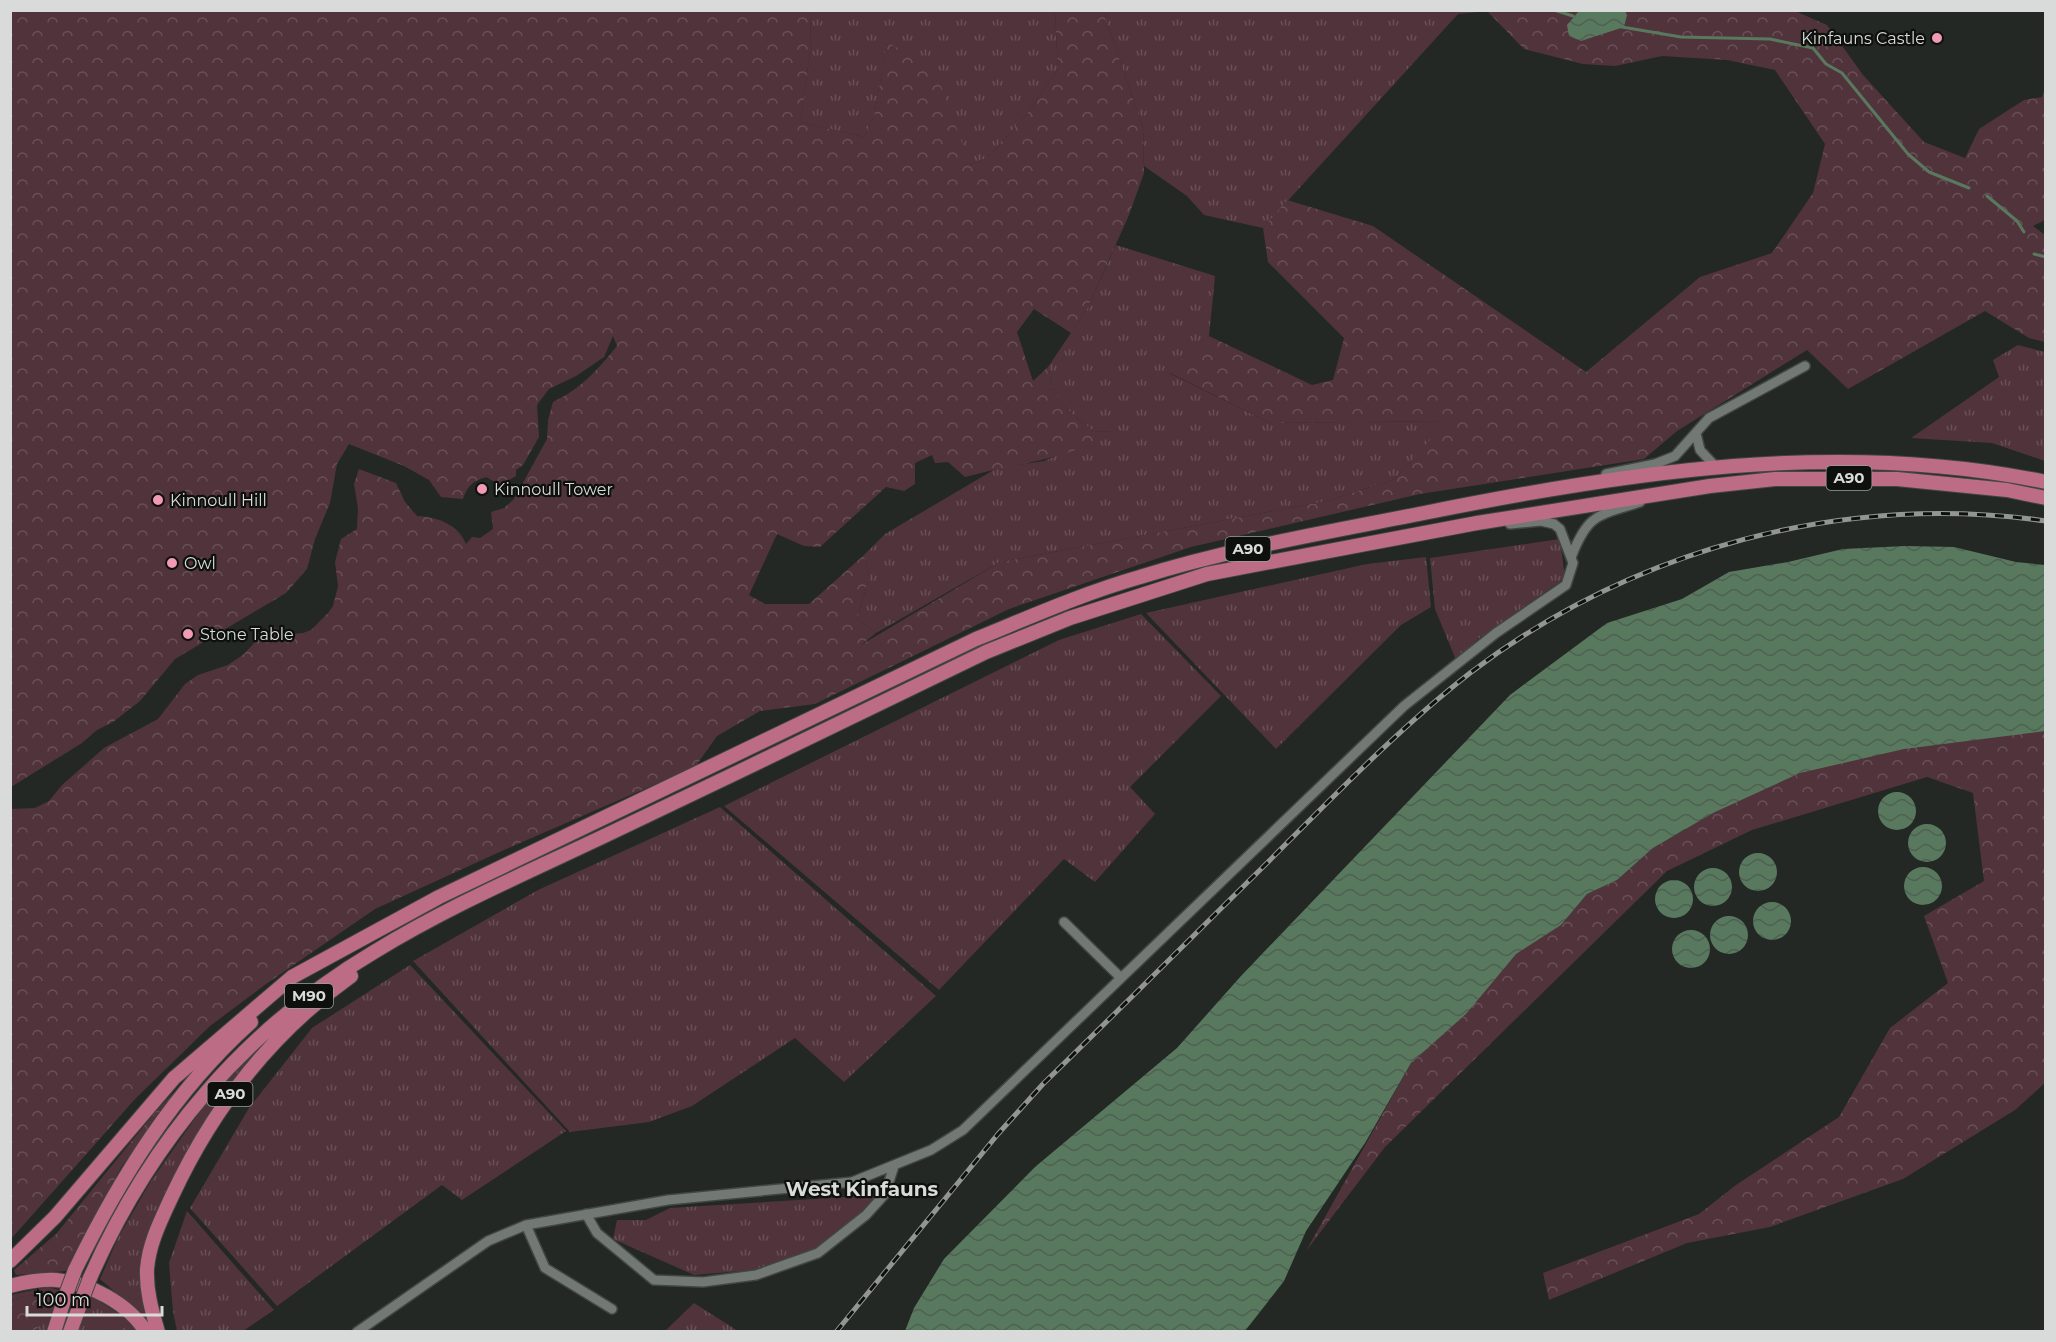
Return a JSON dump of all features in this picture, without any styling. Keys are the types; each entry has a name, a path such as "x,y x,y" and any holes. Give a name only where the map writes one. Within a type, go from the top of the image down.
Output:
{"highway":[{"name":"A90","path":"10,1261 55,1217 174,1078 292,978 439,897 976,639 1065,602 1139,577 1207,558 1472,503 1716,467 1896,462 2009,474 2046,482"},
{"name":"A90","path":"158,1332 147,1286 150,1249 180,1178 216,1113 255,1062 345,980 423,924 986,652 1070,618 1207,574 1477,522 1764,480 1833,477 1941,483 2007,490 2046,498"},
{"name":"M90","path":"70,1332 90,1278 120,1214 160,1149 209,1087 241,1052 332,979 423,924"},
{"name":"M90","path":"54,1332 75,1270 99,1221 141,1148 186,1089 240,1033 272,1004 333,958 381,928"},
{"path":"10,1286 33,1280 57,1280 79,1284 111,1299 134,1317 146,1332"}],"street":[{"path":"1555,489 1576,480 1675,456 1709,418 1804,366"},
{"path":"1696,433 1700,450 1716,467"},
{"path":"357,1332 488,1241 526,1225 668,1200 852,1182 931,1150 963,1130 1404,706 1496,633 1566,585 1572,572 1572,555 1584,526 1595,517 1661,495"},
{"path":"1477,522 1513,524 1538,520 1554,524 1560,529 1572,555"},
{"path":"1064,922 1121,978"},
{"path":"586,1214 597,1233 654,1280 704,1282 756,1275 818,1253 866,1215 885,1194 894,1166"},
{"path":"526,1225 545,1268 612,1309"}],"green space":[{"path":"11,11 811,11 810,53 800,122 864,137 874,116 887,42 924,63 940,83 970,165 988,157 1027,114 1058,69 1055,11 1103,11 1143,128 1144,173 1129,215 1087,309 1071,333 1034,309 1017,332 1033,381 1048,367 1055,396 1072,414 1093,431 1114,432 1077,450 965,477 948,462 935,463 932,455 915,463 915,484 904,491 886,487 820,547 804,546 777,534 749,595 765,604 809,604 864,555 869,578 857,619 876,633 861,645 1000,562 1327,501 1395,479 1447,421 1270,423 1168,372 1209,336 1312,385 1333,380 1344,338 1268,262 1263,228 1287,200 1373,226 1586,372 1700,277 1772,253 1813,193 1825,144 1775,70 1727,60 1662,56 1615,66 1583,64 1524,49 1487,11 1795,11 1827,25 1863,75 1924,142 1965,158 1979,129 2024,100 2042,97 2045,88 2045,220 2033,226 2045,235 2045,342 2029,338 1985,311 1848,389 1807,350 1677,431 1644,459 1420,494 1191,547 1009,609 815,704 760,711 717,736 695,767 375,909 266,984 210,1026 135,1099 11,1239 10,809 35,808 49,801 62,785 104,748 158,719 185,684 198,675 228,665 244,654 270,626 293,634 311,630 333,606 338,586 335,562 341,539 357,529 358,508 354,484 359,469 396,483 405,502 417,516 446,523 458,531 466,544 472,537 480,538 493,529 491,512 504,508 514,499 547,439 548,420 553,402 596,371 617,346 613,336 604,357 576,376 549,389 537,405 539,437 523,465 516,470 516,476 500,485 486,477 474,482 463,499 441,497 429,480 404,466 349,444 337,464 330,503 315,539 307,569 286,593 175,659 140,701 82,743 11,787"},
{"path":"811,11 1055,11 1058,69 1027,114 988,157 970,165 887,43 874,116 864,137 800,122 810,53"},
{"path":"1103,11 1487,11 1458,14 1263,228 1204,215 1187,196 1144,166 1143,128"},
{"path":"1116,245 1215,276 1209,336 1169,373 1270,423 1448,421 1395,479 1327,501 1000,562 876,633 857,619 869,578 864,555 885,534 997,468 1044,461 1112,432 1093,431 1072,414 1055,396 1048,367 1087,309"},
{"path":"2018,345 2045,352 2045,461 1992,443 1911,438 1999,377 1993,360"},
{"path":"1560,539 1565,578 1478,639 1456,660 1435,609 1430,558"},
{"path":"1426,557 1431,607 1401,625 1276,749 1146,613 1367,564"},
{"path":"1141,614 1221,696 1130,787 1155,814 1095,882 1064,859 939,990 724,806 1059,640"},
{"path":"2045,728 2045,1083 2015,1110 1903,1179 1770,1227 1687,1243 1549,1300 1543,1273 1699,1214 1736,1185 1839,1117 1890,1028 1948,983 1924,916 1984,881 1973,793 1927,777 1752,830 1667,871 1385,1147 1306,1251 1411,1063 1466,1014 1510,955 1561,925 1587,894 1617,880 1653,848 1715,812 1775,773 1869,735"},
{"path":"720,807 936,996 844,1082 795,1038 692,1106 649,1122 570,1132 413,961 538,890"},
{"path":"410,965 566,1131 462,1200 442,1185 277,1306 190,1208 249,1108 312,1028"},
{"path":"280,1029 244,1071 147,1250 149,1312 145,1318 100,1279 118,1238 151,1181 245,1053"},
{"path":"204,1061 122,1166 66,1271 16,1275 14,1270 56,1234 157,1110"},
{"path":"880,1186 882,1191 840,1233 810,1252 752,1270 694,1275 613,1239 617,1220 646,1220 670,1208 863,1196"},
{"path":"187,1211 274,1310 243,1331 177,1331 169,1263"},
{"path":"47,1287 59,1290 46,1331 37,1331 51,1295 25,1296 11,1300 11,1295"},
{"path":"52,1295 37,1331 11,1331 11,1300 25,1296"},
{"path":"91,1296 121,1315 137,1331 128,1331 112,1318 105,1331 77,1332"},
{"path":"694,1303 738,1331 665,1331"},
{"path":"112,1317 126,1329 128,1331 105,1331"}],"water":[{"path":"1579,11 1625,11 1627,15 1624,27 1581,41 1569,36 1567,25"},
{"path":"1905,546 1954,547 2016,562 2045,565 2045,731 1904,749 1800,773 1715,812 1653,848 1617,880 1587,894 1561,925 1516,954 1466,1014 1411,1063 1365,1143 1306,1231 1284,1281 1245,1331 905,1331 914,1308 944,1259 1035,1167 1177,1048 1241,976 1510,695 1607,623 1682,599 1729,572 1788,562 1843,549"},
{"path":"1897,792 1911,797 1916,811 1911,825 1897,830 1883,825 1878,811 1883,797"},
{"path":"1927,824 1941,829 1946,843 1941,857 1927,862 1913,857 1908,843 1913,829"},
{"path":"1758,853 1772,858 1777,872 1772,886 1758,891 1744,886 1739,872 1744,858"},
{"path":"1923,867 1937,872 1942,886 1937,900 1923,905 1909,900 1904,886 1909,872"},
{"path":"1713,868 1727,873 1732,887 1727,901 1713,906 1699,901 1694,887 1699,873"},
{"path":"1674,880 1688,885 1693,899 1688,913 1674,918 1660,913 1655,899 1660,885"},
{"path":"1772,902 1786,907 1791,921 1786,935 1772,940 1758,935 1753,921 1758,907"},
{"path":"1729,916 1743,921 1748,935 1743,949 1729,954 1715,949 1710,935 1715,921"},
{"path":"1691,930 1705,935 1710,949 1705,963 1691,968 1677,963 1672,949 1677,935"}],"waterway":[{"path":"1554,10 1573,16"},
{"path":"1622,27 1681,37 1770,39 1813,48 1826,64 1842,73 1908,154 1929,172 1969,188"},
{"path":"1987,196 2017,221 2024,232"},
{"path":"2034,254 2046,257"}],"railway":[{"path":"836,1332 998,1134 1043,1084 1391,741 1470,673 1533,630 1600,593 1670,563 1743,540 1818,524 1893,515 1970,514 2046,521"}],"place":[{"name":"Kinfauns Castle","path":"1937,38"},
{"name":"Kinnoull Tower","path":"482,489"},
{"name":"Kinnoull Hill","path":"158,500"},
{"name":"Owl","path":"172,563"},
{"name":"Stone Table","path":"188,634"}],"district":[{"name":"West Kinfauns","path":"862,1189"}]}
